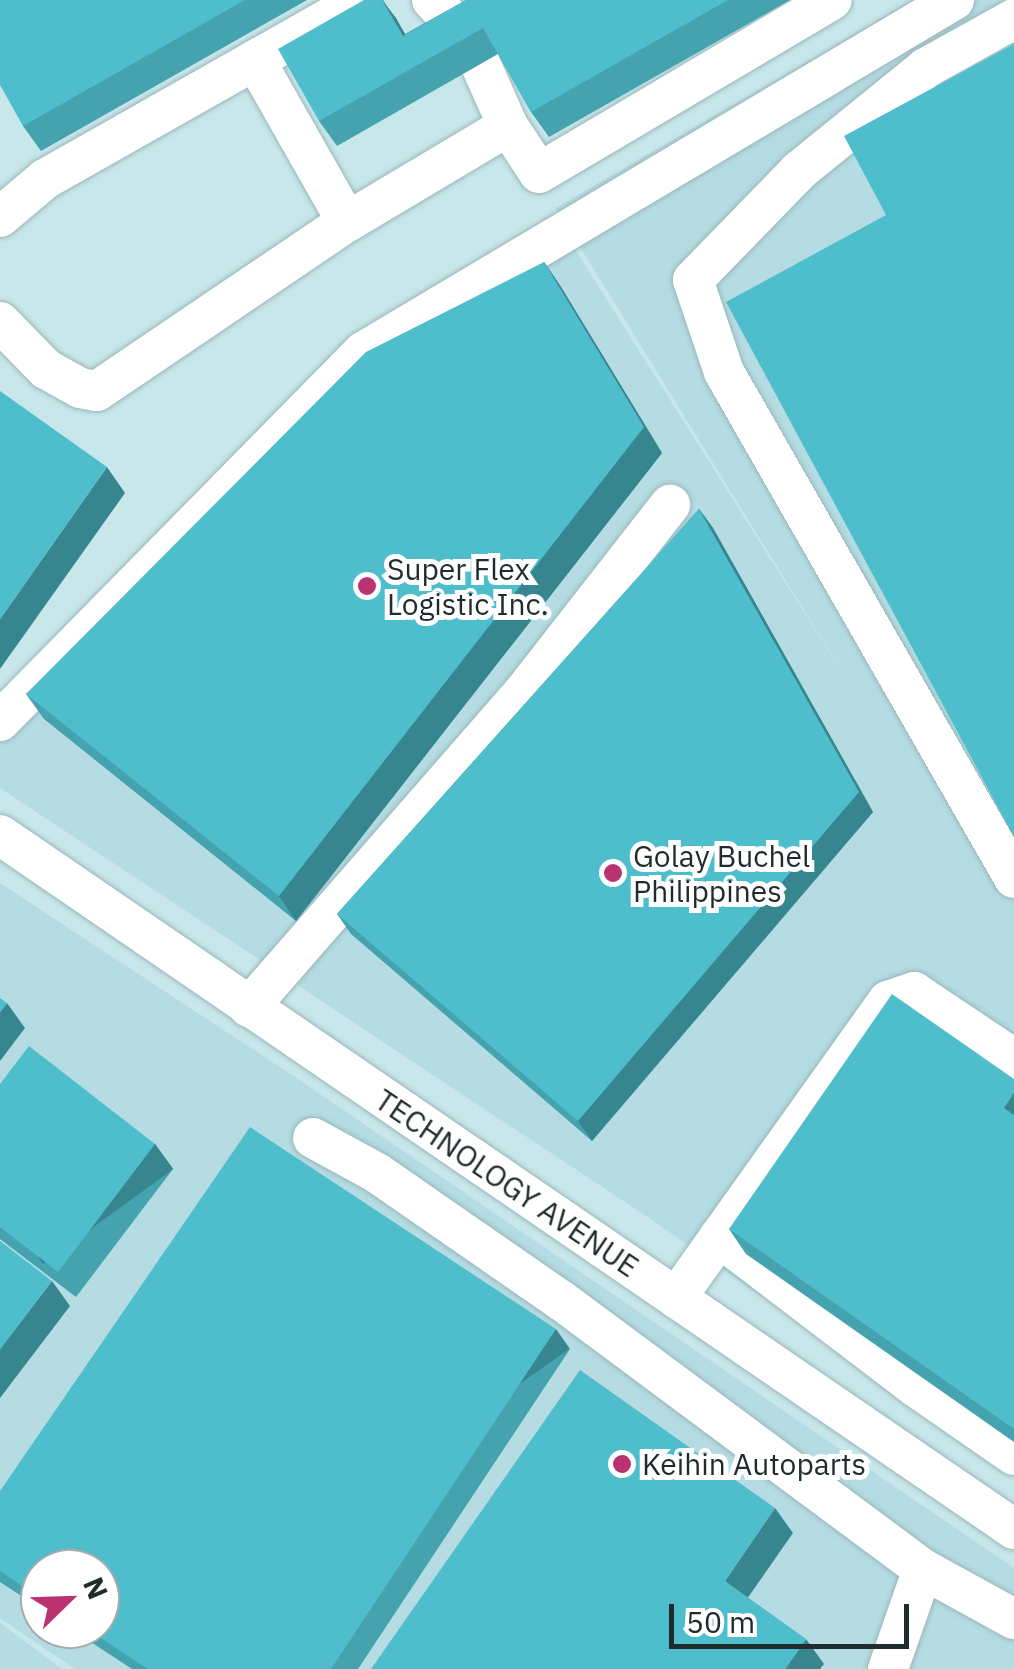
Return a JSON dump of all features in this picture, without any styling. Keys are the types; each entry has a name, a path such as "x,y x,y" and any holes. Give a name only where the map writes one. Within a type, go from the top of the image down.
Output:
{"street":[{"path":"0,217 45,180 361,0"},
{"path":"432,0 472,50 508,126 539,173 832,0"},
{"path":"0,721 363,352 954,0"},
{"path":"1014,19 926,68 828,148 693,280 724,372 1014,878"},
{"path":"255,60 347,222"},
{"path":"0,322 46,369 80,388 97,391 347,222 508,126"},
{"path":"249,1007 523,693 670,506"},
{"name":"TECHNOLOGY AVENUE","path":"0,836 1014,1529"},
{"path":"676,1298 888,1001 914,992 1014,1059"},
{"path":"313,1138 377,1173 562,1300 923,1568 1014,1619"},
{"path":"719,1237 916,1387 1014,1455"},
{"path":"896,1666 923,1568"}],"shaded area":[{"path":"913,0 1014,0 1014,1471 649,1218 0,788 0,744 363,352 571,243 852,688 556,208"},
{"path":"0,883 292,1075 1014,1568 1014,1669 75,1669 46,1649 120,1649 120,1549 20,1549 20,1632 0,1618"},
{"path":"0,1623 20,1638 20,1649 35,1649 62,1669 0,1669"}],"building":[{"path":"0,0 245,0 23,126 0,85"},
{"path":"364,0 382,0 403,36 466,0 728,0 531,112 483,28 319,121 278,49"},
{"path":"1014,44 1014,837 726,302 886,215 844,136"},
{"name":"Super Flex Logistic Inc.","path":"544,262 644,427 279,896 26,694 366,352"},
{"path":"0,391 107,467 0,619"},
{"name":"Golay Buchel Philippines","path":"699,509 859,792 578,1121 337,914"},
{"path":"892,994 1014,1079 1014,1093 1004,1108 1014,1115 1014,1429 729,1229"},
{"path":"29,1046 155,1144 58,1272 0,1227 0,1084"},
{"path":"250,1127 556,1329 331,1669 148,1669 118,1649 120,1549 20,1549 20,1584 0,1571 0,1491"},
{"path":"0,1241 52,1281 0,1349"},
{"name":"Keihin Autoparts","path":"580,1370 775,1508 725,1581 806,1639 785,1669 371,1669"}],"place":[{"name":"Super Flex Logistic Inc.","path":"367,586"},
{"name":"Golay Buchel Philippines","path":"613,873"},
{"name":"Keihin Autoparts","path":"622,1464"}]}
